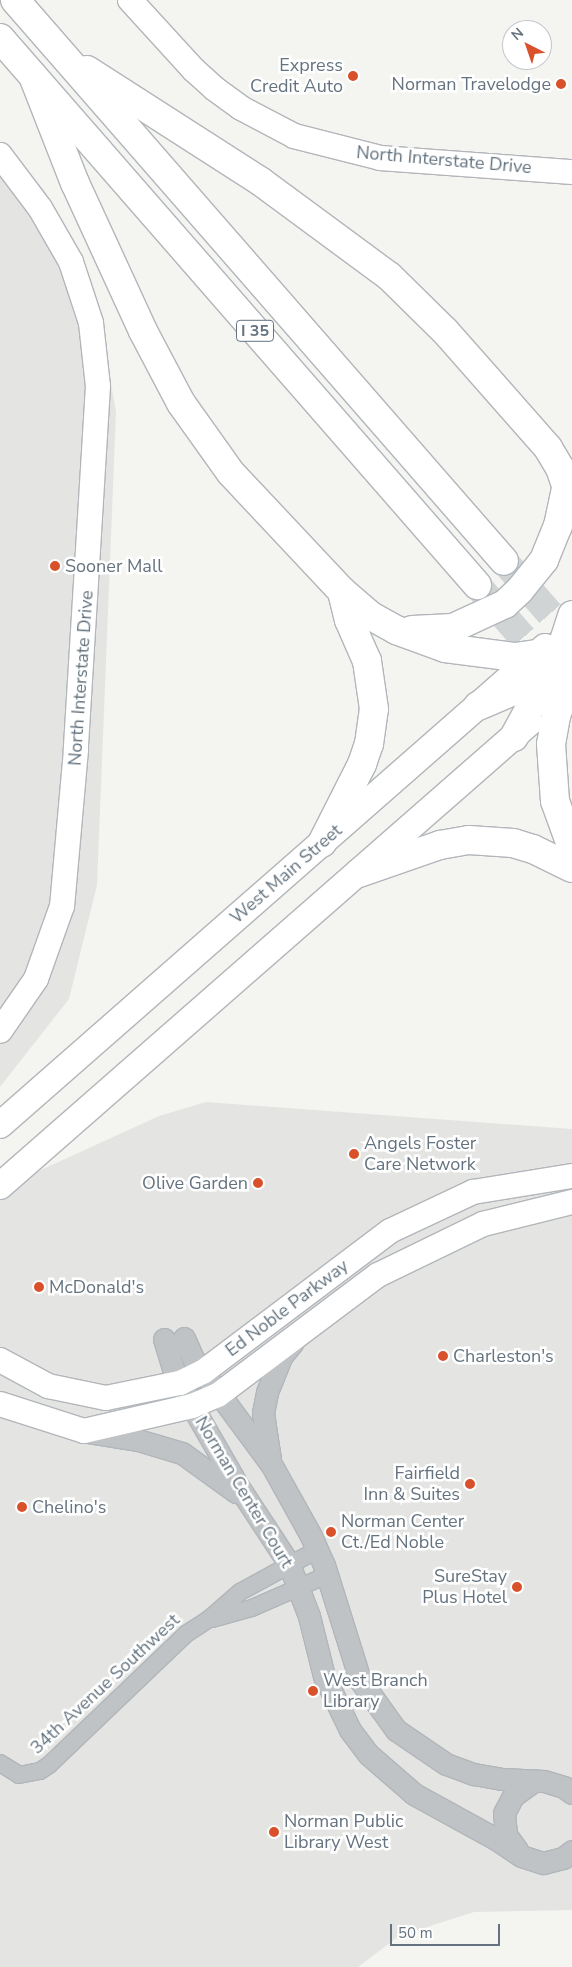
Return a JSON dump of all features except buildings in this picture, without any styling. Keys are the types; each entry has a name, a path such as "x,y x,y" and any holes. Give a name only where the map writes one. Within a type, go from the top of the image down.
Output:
{"highway":[{"name":"I 35","path":"15,0 504,561"},
{"name":"I 35","path":"0,38 477,585"},
{"path":"60,52 260,181 388,276 445,332 548,448 569,493 544,560 505,604 453,628 396,630"},
{"path":"33,76 75,183 143,331 181,403 231,473 342,591 371,616 396,630 465,652 506,657 564,656"},
{"path":"532,429 572,457"},
{"path":"322,843 362,764 372,725 372,679 361,644 348,620 342,591"},
{"path":"478,706 564,656"},
{"path":"514,737 564,656"},
{"path":"564,656 551,744 552,771 555,801 572,848"},
{"path":"359,873 440,845 469,840 513,843 534,849 572,868"}],"main road":[{"name":"North Interstate Drive","path":"130,0 175,51 215,88 241,108 294,136 380,158 572,172"},
{"name":"North Interstate Drive","path":"0,1031 36,979 62,906 76,750 98,386 91,323 71,262 40,208 2,161"},
{"name":"West Main Street","path":"0,1125 478,706"},
{"path":"0,1186 514,737"},
{"name":"Ed Noble Parkway","path":"0,1360 48,1386 106,1398 180,1382 203,1372 390,1231 473,1192 572,1176"},
{"name":"Ed Noble Parkway","path":"84,1432 192,1406 218,1394 378,1275 483,1224 572,1202"},
{"path":"0,1404 84,1432"}],"street":[{"path":"271,1464 265,1442 263,1413 267,1392 281,1358 304,1329"},
{"name":"Norman Center Court","path":"572,1793 556,1783 503,1780 446,1764 396,1730 360,1680 327,1575 317,1550 271,1464 203,1372 174,1338 180,1382 238,1486 289,1564 324,1676 350,1730 368,1754 414,1794 496,1839 521,1856 543,1863 563,1858 572,1851"},
{"path":"84,1432 138,1440 182,1453 225,1482 255,1510"},
{"name":"34th Avenue Southwest","path":"0,1763 19,1775 40,1771 49,1765 151,1665 186,1634 210,1619 240,1592 317,1550"},
{"name":"34th Avenue Southwest","path":"210,1619 252,1608 327,1575"},
{"path":"521,1856 506,1835 504,1813 513,1796 534,1781"}],"shaded area":[{"name":"Sooner Mall","path":"18,160 44,190 95,291 116,412 97,885 69,999 0,1087 0,176"},
{"path":"206,1102 572,1129 572,1910 474,1912 399,1936 358,1967 0,1967 0,1201 30,1175 159,1116"}],"tunnel":[{"path":"504,561 572,639"},
{"path":"477,585 550,669"}],"place":[{"name":"Express Credit Auto","path":"353,76"},
{"name":"Norman Travelodge","path":"561,84"},
{"name":"Sooner Mall","path":"55,566"},
{"name":"Angels Foster Care Network","path":"354,1154"},
{"name":"Olive Garden","path":"258,1183"},
{"name":"McDonald's","path":"39,1287"},
{"name":"Charleston's","path":"443,1356"},
{"name":"Fairfield Inn & Suites","path":"470,1484"},
{"name":"Chelino's","path":"22,1507"},
{"name":"Norman Center Ct./Ed Noble","path":"331,1532"},
{"name":"SureStay Plus Hotel","path":"517,1587"},
{"name":"West Branch Library","path":"313,1691"},
{"name":"Norman Public Library West","path":"274,1832"}]}
